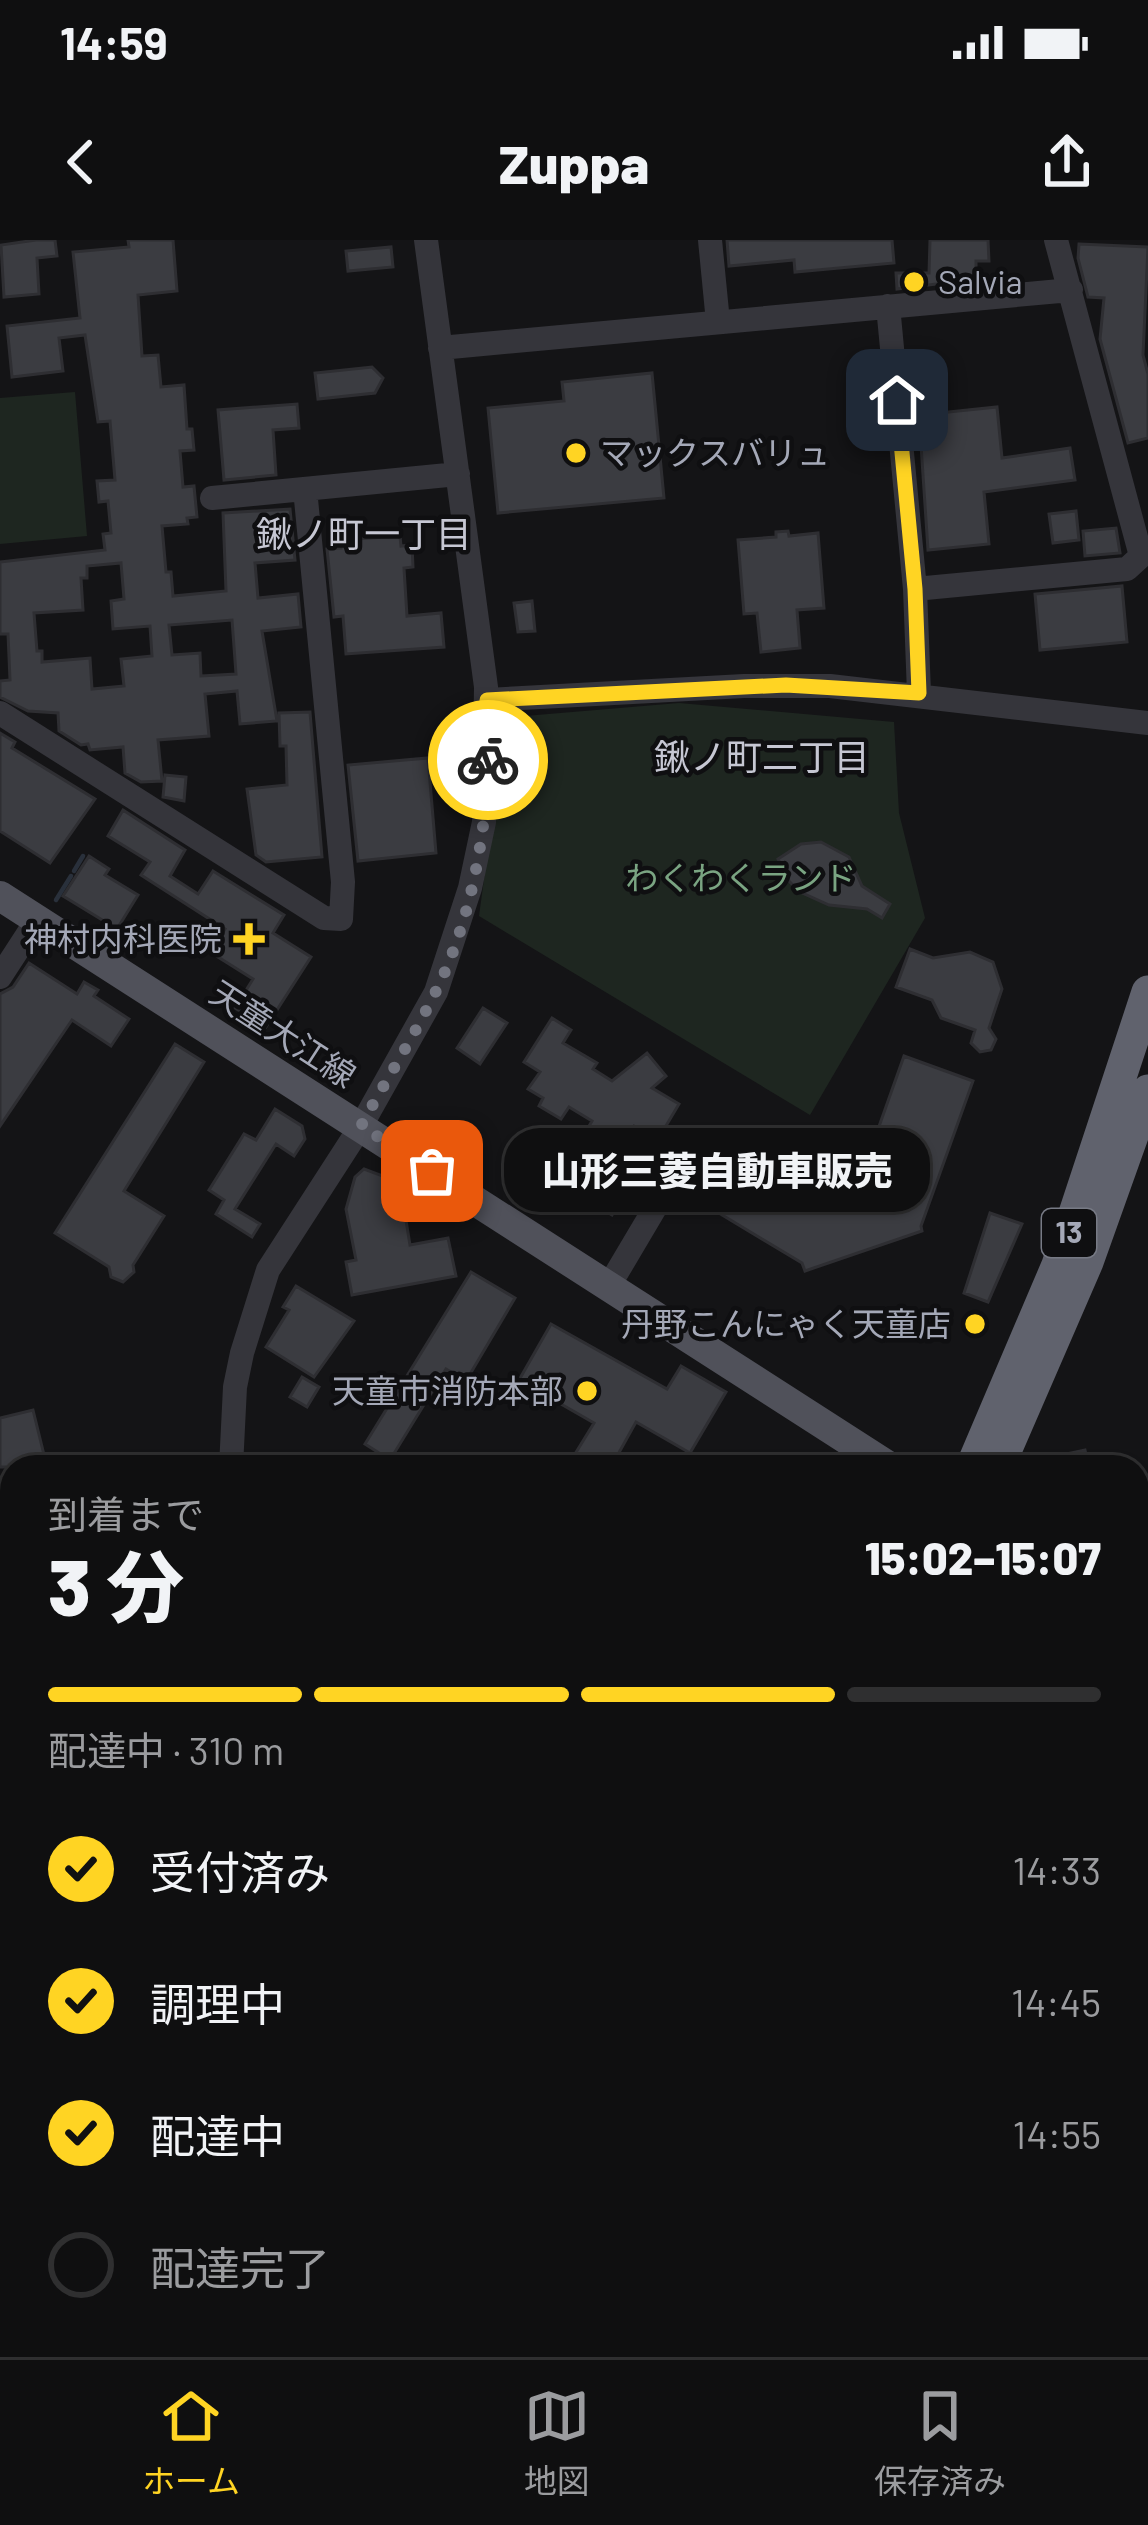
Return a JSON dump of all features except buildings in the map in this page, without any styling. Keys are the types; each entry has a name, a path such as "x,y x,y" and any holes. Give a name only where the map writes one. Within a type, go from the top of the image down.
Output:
{"highway":[{"name":"13","path":"977,1455 1058,1265 1148,992"},
{"name":"13","path":"1003,1455 1087,1262 1148,1091"}],"main road":[{"name":"天童大江線","path":"0,896 872,1455"}],"street":[{"path":"232,1455 236,1387 260,1291 436,992 470,889 484,822 487,700 426,240"},
{"path":"710,240 718,322"},
{"path":"915,589 1134,566 1141,556 1056,240"},
{"path":"440,348 1070,290"},
{"path":"888,306 915,589 919,693"},
{"path":"212,497 458,474"},
{"path":"0,713 333,921 341,919 343,882 305,489"},
{"path":"487,700 786,685 919,693 1148,722"},
{"path":"0,977 37,920"},
{"path":"610,1285 674,1176"}],"green space":[{"path":"75,392 87,536 0,544 0,398"},
{"name":"わくわくランド","path":"679,703 894,722 899,813 925,918 810,1115 479,916 504,733 525,716"}],"waterway":[{"path":"74,871 83,856"},
{"path":"56,900 71,876"}],"way so far":[{"path":"432,1171 361,1126 445,972 476,869 488,760"}],"place":[{"name":"Salvia","path":"914,282"},
{"name":"マックスバリュ","path":"576,453"},
{"name":"神村内科医院","path":"249,939"},
{"name":"山形三菱自動車販売","path":"432,1171"},
{"name":"丹野こんにゃく天童店","path":"975,1324"},
{"name":"天童市消防本部","path":"587,1391"}],"district":[{"name":"鍬ノ町一丁目","path":"364,534"},
{"name":"鍬ノ町二丁目","path":"762,757"}],"route":[{"path":"488,760 487,700 786,685 919,693 921,662 897,400"}]}
